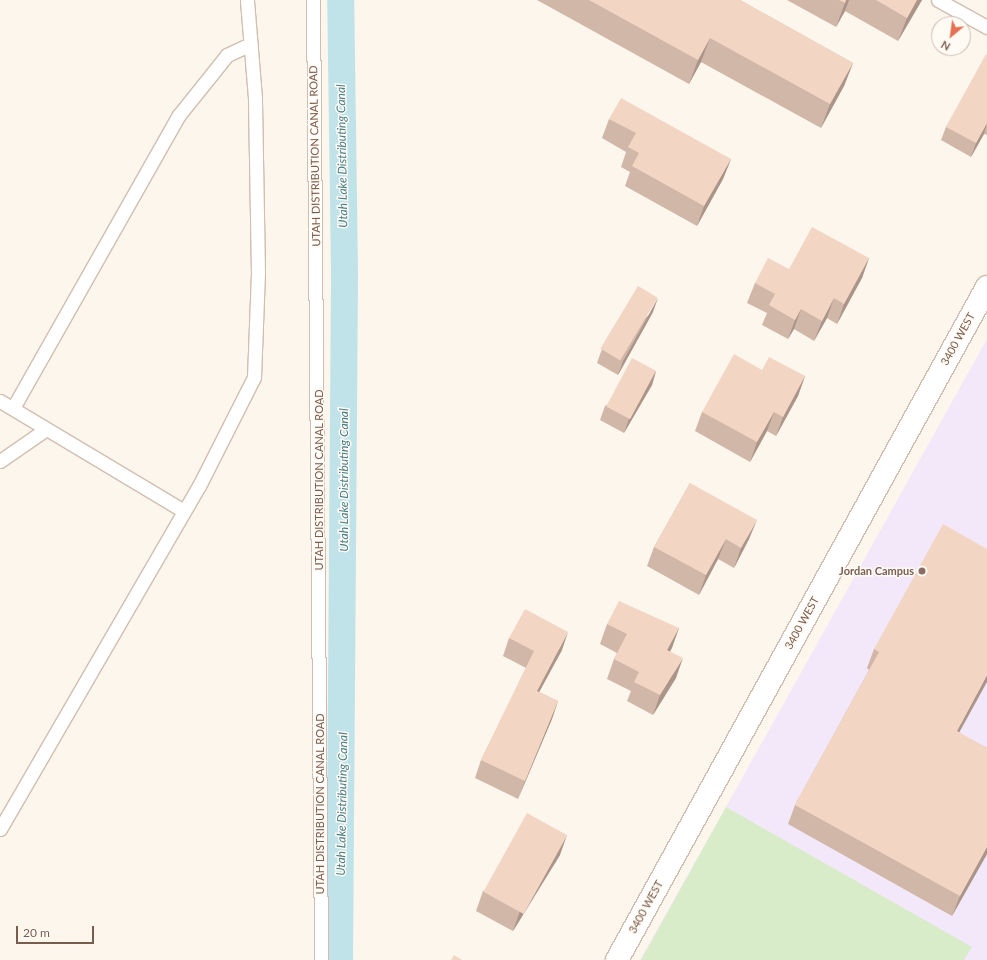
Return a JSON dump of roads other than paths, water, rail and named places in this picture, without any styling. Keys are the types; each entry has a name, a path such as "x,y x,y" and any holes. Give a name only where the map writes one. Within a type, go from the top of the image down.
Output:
{"street":[{"name":"3400 WEST","path":"617,960 987,287"}],"lane":[{"path":"0,829 184,511 254,377 258,273 255,98 247,0"},
{"name":"UTAH DISTRIBUTION CANAL ROAD","path":"313,0 321,960"},
{"path":"938,0 987,27"},
{"path":"13,408 179,115 227,55 251,44"},
{"path":"0,401 184,511"},
{"path":"0,461 46,429"}],"waterway":[{"name":"Utah Lake Distributing Canal","path":"339,960 344,271 340,0"}],"place":[{"name":"Jordan Campus","path":"922,571"}]}
